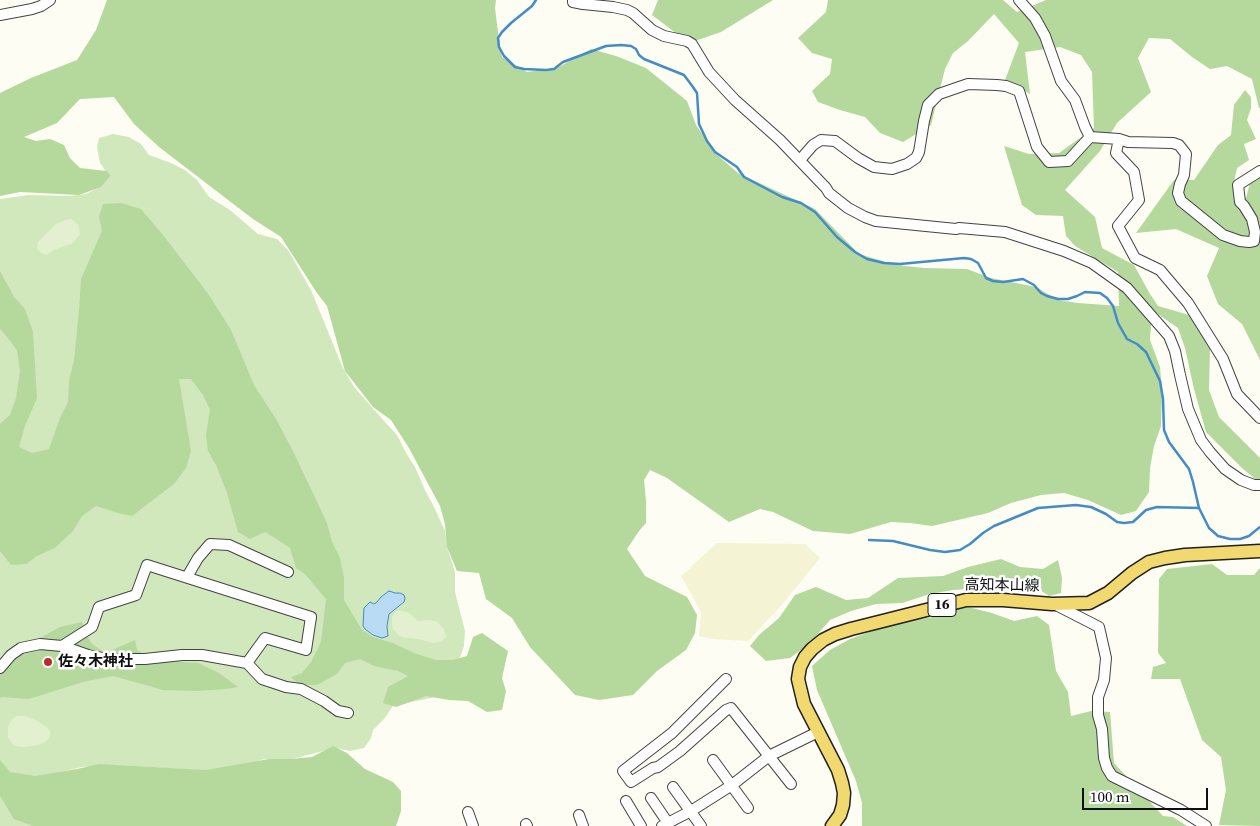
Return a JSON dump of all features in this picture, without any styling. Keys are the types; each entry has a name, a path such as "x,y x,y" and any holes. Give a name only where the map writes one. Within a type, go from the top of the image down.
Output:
{"main road":[{"name":"高知本山線","path":"832,826 840,815 843,804 844,793 842,783 838,770 804,704 798,679 800,667 805,657 824,640 851,629 966,600 1003,600 1052,604 1089,603 1108,592 1149,562 1185,555 1260,551"}],"street":[{"path":"0,15 32,9 50,0"},
{"path":"573,0 573,2 583,4 627,10 652,30 664,36 687,41 692,44 709,72 735,100 780,140 829,193 848,208 865,217 876,221 1004,232 1064,251 1092,263 1127,288 1169,336 1176,351 1188,409 1201,440 1210,452 1225,469 1241,480 1260,486"},
{"path":"1019,0 1035,18 1045,36 1061,81 1075,100 1090,137"},
{"path":"800,160 813,145 821,140 834,140 874,167 892,169 907,164 916,158 920,152 928,105 939,94 968,84 997,84 1019,91 1037,147 1049,162 1068,161 1090,137"},
{"path":"1090,137 1119,139 1128,142 1173,143 1179,145 1186,154 1184,175 1178,193 1181,201 1223,235 1240,241 1254,241 1255,232 1252,220 1240,202 1238,185 1260,171"},
{"path":"1119,139 1116,153 1134,172 1139,200 1118,226 1135,258 1160,270 1188,304 1223,359 1237,394 1260,418"},
{"path":"187,577 198,558 210,544 229,545 288,572"},
{"path":"62,646 92,627 99,607 136,595 147,564 311,617 306,650 265,638 248,663"},
{"path":"1052,604 1100,626 1106,658 1104,680 1098,697 1098,715 1102,729 1104,758 1112,776 1181,810 1206,826"},
{"path":"0,668 11,655 21,648 40,644 62,646 107,659 145,659 202,655 248,663 262,679 286,687 301,689 338,710 348,713"},
{"path":"726,679 672,733 623,771 631,782 653,768 658,767 680,751 726,710 732,708 791,784"},
{"path":"651,798 665,825 732,785 769,756 818,732"},
{"path":"713,760 748,808"},
{"path":"673,787 701,826"},
{"path":"626,801 641,826"},
{"path":"468,812 473,826"},
{"path":"580,814 583,826"}],"green space":[{"path":"107,0 496,0 495,8 502,57 527,72 557,68 591,49 616,56 646,68 687,101 696,125 716,154 738,173 815,209 859,254 896,265 967,269 991,278 1036,287 1058,300 1119,306 1118,272 1075,246 1066,236 1063,216 1036,215 1022,205 1004,146 1029,154 1059,153 1094,128 1092,72 1081,55 1060,47 1025,52 1030,94 1005,80 1019,43 994,14 968,41 953,53 945,69 931,125 903,142 880,133 865,117 818,102 812,91 830,74 832,59 812,53 798,38 826,12 828,0 1003,0 1017,12 1046,0 1260,0 1260,108 1252,79 1227,66 1210,69 1170,39 1149,38 1138,58 1151,92 1117,123 1100,151 1065,190 1095,217 1102,248 1134,265 1158,306 1189,315 1198,323 1210,349 1209,390 1219,417 1260,458 1260,483 1206,432 1185,348 1178,328 1152,310 1150,340 1160,367 1162,390 1161,426 1154,446 1150,468 1149,492 1136,511 1121,515 1088,500 1064,493 1041,495 1011,503 988,513 932,526 891,522 850,534 813,531 773,512 760,509 729,522 667,478 650,470 644,480 646,523 627,549 645,576 687,597 697,615 695,633 686,650 657,671 633,695 599,700 575,695 530,647 512,618 486,599 479,573 457,571 447,547 445,524 440,506 409,448 391,420 373,407 345,371 327,306 281,237 253,219 159,147 134,124 114,97 80,99 57,123 24,137 36,141 50,139 64,145 70,158 80,168 107,171 110,176 101,187 79,195 20,192 0,196 0,93 31,78 77,60 96,30"},
{"path":"658,0 773,0 721,32 689,43 652,15"},
{"path":"1245,90 1251,97 1251,108 1247,120 1256,139 1244,144 1249,160 1237,168 1233,186 1235,192 1246,198 1250,183 1260,175 1260,360 1242,324 1218,304 1207,276 1219,248 1176,229 1136,233 1174,180 1194,180 1218,145 1231,135 1234,105"},
{"path":"113,134 129,137 141,144 149,155 185,170 197,180 209,197 230,210 258,234 277,239 288,250 311,290 342,366 354,387 397,435 415,467 445,531 448,550 455,572 455,592 465,631 464,646 449,689 435,697 393,706 373,730 371,738 364,748 350,751 335,748 288,760 264,759 232,772 116,765 82,767 52,774 63,826 0,826 0,199 29,195 70,196 86,194 100,187 109,176 100,163 97,147 99,138"},
{"path":"121,203 141,209 209,295 231,330 254,385 276,419 293,451 327,523 332,542 340,558 344,578 344,600 362,630 373,637 436,660 453,660 467,656 473,637 482,633 508,651 502,678 506,691 502,710 487,712 468,701 426,696 396,707 383,703 388,687 408,676 398,671 374,666 360,659 345,663 337,674 317,685 300,685 291,677 302,673 311,662 321,642 326,599 305,574 296,568 290,548 265,532 250,539 238,532 227,493 216,465 208,451 206,435 210,410 203,395 191,379 179,379 191,451 186,468 174,484 132,516 96,506 82,516 73,531 55,548 37,556 26,564 11,565 0,551 0,424 10,415 16,398 20,371 17,350 0,329 0,271 14,297 25,309 33,332 37,398 25,426 19,447 32,453 49,449 68,402 69,381 74,360 81,279 102,231 99,217 103,204"},
{"path":"71,219 78,224 80,234 73,243 56,249 47,255 37,249 38,242 56,224"},
{"path":"717,543 805,544 820,558 781,606 748,641 711,639 699,636 701,612 681,576"},
{"path":"1001,559 1020,567 1043,569 1058,560 1062,578 1061,593 1049,596 1031,584 1007,583 982,588 953,590 930,594 902,603 876,604 851,611 830,620 810,643 790,658 766,661 750,646 759,635 779,618 795,595 816,587 846,600 868,598 898,578 943,576 968,567"},
{"path":"1212,564 1227,575 1254,575 1260,568 1260,826 1219,825 1226,790 1221,757 1202,740 1180,679 1151,679 1153,667 1166,663 1158,653 1159,579 1167,569"},
{"path":"964,606 1014,621 1037,616 1049,625 1056,671 1068,692 1071,716 1091,711 1110,712 1114,763 1163,816 1173,817 1187,826 862,826 862,803 856,781 817,690 812,666 830,650 850,639 894,623 933,617 954,607"},
{"path":"399,610 409,613 418,621 430,620 437,622 444,629 446,637 441,641 433,643 402,637 397,634 392,625 392,617"},
{"path":"82,622 91,643 105,653 135,640 137,650 153,660 198,663 219,673 238,687 196,691 163,690 113,676 83,682 29,699 0,698 0,660 60,627"},
{"path":"17,716 25,716 48,728 50,737 38,745 15,746 8,737 8,727 11,720"},
{"path":"333,746 347,753 365,769 393,782 401,791 401,811 396,826 33,826 14,819 0,796 0,760 10,772 35,776 99,764 206,770 269,759 312,757"}],"water":[{"path":"389,591 400,593 405,598 404,602 389,614 388,636 382,638 373,635 363,626 364,608 370,602 374,604 377,602"}],"waterway":[{"path":"536,0 498,38 499,47 504,56 515,67 524,69 554,69 563,62 606,46 631,46 644,59 684,75 697,93 699,124 715,152 737,167 744,177 782,197 801,203 815,212 837,237 867,259 900,264 971,259 978,263 986,278 993,281 1003,282 1023,279 1034,285 1041,293 1058,299 1068,299 1085,292 1100,293 1107,298 1113,306 1118,323 1127,339 1137,344 1146,352 1160,381 1163,399 1164,430 1169,442 1189,469 1199,508 1209,528 1218,536 1240,539 1249,536 1260,527"},
{"path":"869,540 893,541 945,552 960,550 994,526 1038,508 1076,505 1091,507 1117,522 1124,523 1133,522 1146,510 1157,507 1199,508"}],"place":[{"name":"佐々木神社","path":"48,662"}]}
